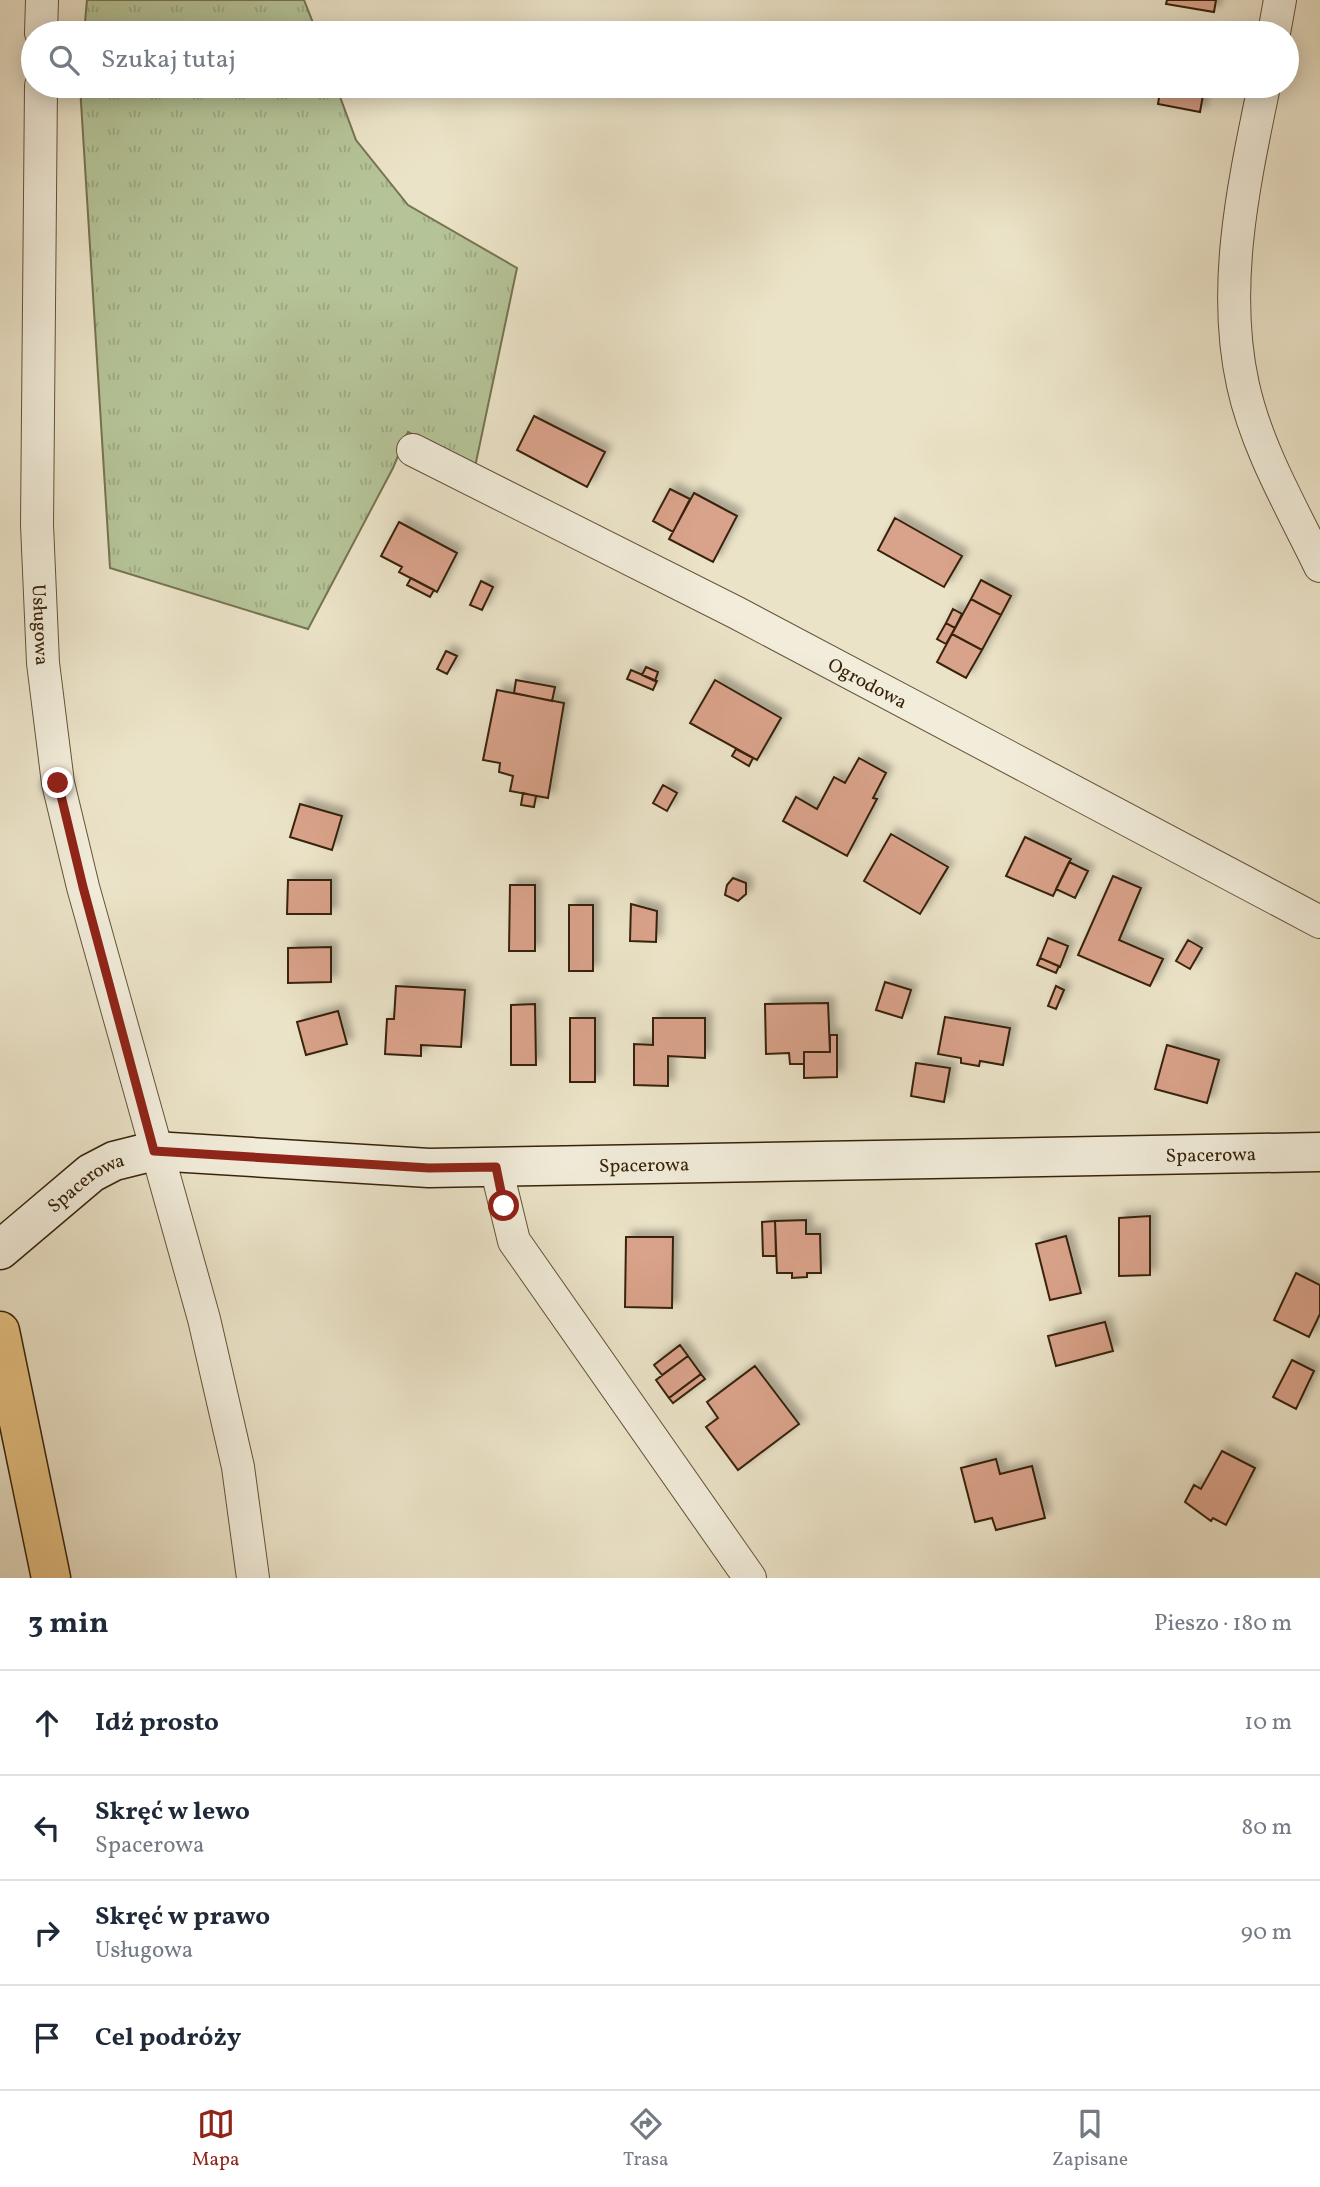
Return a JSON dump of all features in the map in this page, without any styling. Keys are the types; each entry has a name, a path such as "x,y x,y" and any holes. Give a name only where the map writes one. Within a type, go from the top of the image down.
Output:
{"highway":[{"path":"0,1331 51,1578"}],"street":[{"path":"41,21 42,0"},
{"path":"1276,21 1280,0"},
{"name":"Usługowa","path":"41,98 37,525 43,663 58,783 154,1151 210,1346 238,1467 253,1578"},
{"path":"1262,98 1247,169 1236,253 1236,342 1243,387 1259,434 1320,566"},
{"name":"Ogrodowa","path":"413,450 737,612 1320,922"},
{"name":"Spacerowa","path":"0,1250 91,1173 114,1161 154,1151 429,1168 1320,1153"},
{"path":"496,1167 514,1241 655,1438 750,1578"}],"green space":[{"path":"87,0 304,0 312,21 85,21"},
{"path":"81,98 340,98 356,140 408,205 517,268 475,467 408,432 393,468 308,629 110,568"}],"building":[{"path":"1167,0 1216,0 1214,12 1166,4"},
{"path":"1159,98 1202,98 1200,112 1158,104"},
{"path":"534,416 605,452 587,487 517,450"},
{"path":"670,489 690,499 673,532 653,521"},
{"path":"694,493 737,516 713,562 669,539"},
{"path":"895,518 962,556 944,587 878,550"},
{"path":"399,522 457,553 437,592 399,572 402,567 381,556"},
{"path":"411,578 434,590 430,597 407,585"},
{"path":"981,580 1011,596 1001,615 971,599"},
{"path":"481,581 493,587 482,610 470,605"},
{"path":"971,599 1001,615 982,650 952,634"},
{"path":"953,609 962,614 955,628 946,623"},
{"path":"946,623 955,628 946,644 937,639"},
{"path":"952,634 982,650 966,678 937,662"},
{"path":"446,651 457,656 447,674 437,669"},
{"path":"646,667 658,672 655,681 642,675"},
{"path":"631,670 657,681 653,690 627,679"},
{"path":"516,680 555,687 552,701 514,693"},
{"path":"715,680 781,718 757,760 690,723"},
{"path":"497,690 564,703 548,798 510,791 513,776 499,772 500,763 483,760"},
{"path":"736,749 753,758 749,766 732,756"},
{"path":"859,758 886,773 873,798 877,799 847,856 783,821 796,797 817,809 834,777 845,783"},
{"path":"663,785 677,793 667,811 653,803"},
{"path":"523,793 536,796 534,807 521,805"},
{"path":"300,804 342,816 332,850 290,837"},
{"path":"891,834 948,867 920,914 864,881"},
{"path":"1025,837 1071,859 1053,896 1006,876"},
{"path":"1069,862 1088,871 1075,898 1056,889"},
{"path":"1113,876 1141,888 1119,940 1163,959 1150,986 1078,955"},
{"path":"733,878 746,883 746,894 738,901 725,895 727,885"},
{"path":"288,880 331,880 331,914 287,914"},
{"path":"510,885 535,885 535,951 509,951"},
{"path":"631,904 657,911 656,942 630,941"},
{"path":"569,905 593,905 593,971 569,971"},
{"path":"1048,938 1068,946 1060,967 1040,958"},
{"path":"1188,940 1202,948 1190,969 1176,961"},
{"path":"331,947 331,982 288,983 288,948"},
{"path":"1040,958 1059,966 1056,973 1037,965"},
{"path":"885,982 911,990 902,1018 876,1010"},
{"path":"396,986 465,990 461,1047 421,1045 421,1056 385,1054 387,1019 394,1019"},
{"path":"1056,986 1064,990 1056,1009 1048,1006"},
{"path":"828,1003 830,1052 804,1052 804,1064 790,1064 789,1053 766,1054 765,1004"},
{"path":"535,1004 536,1065 511,1065 511,1005"},
{"path":"338,1011 347,1044 306,1055 297,1022"},
{"path":"945,1017 1010,1028 1003,1065 980,1061 979,1066 961,1063 961,1058 938,1054"},
{"path":"570,1018 595,1018 595,1082 570,1082"},
{"path":"653,1018 705,1018 705,1058 668,1056 668,1086 634,1085 634,1044 653,1045"},
{"path":"830,1035 837,1035 837,1077 804,1078 804,1052 830,1052"},
{"path":"1167,1045 1219,1060 1207,1103 1155,1089"},
{"path":"916,1063 950,1068 944,1102 911,1096"},
{"path":"1150,1216 1150,1275 1119,1276 1119,1218"},
{"path":"806,1220 806,1234 820,1234 821,1273 807,1273 807,1277 792,1278 792,1273 777,1273 775,1221"},
{"path":"775,1221 776,1256 763,1256 762,1222"},
{"path":"1066,1236 1081,1293 1050,1300 1036,1244"},
{"path":"626,1237 673,1237 672,1308 625,1307"},
{"path":"1296,1273 1320,1285 1320,1314 1309,1337 1274,1320"},
{"path":"1105,1322 1113,1351 1056,1366 1048,1336"},
{"path":"680,1345 688,1356 662,1375 654,1365"},
{"path":"688,1356 701,1374 669,1398 656,1380"},
{"path":"1292,1360 1314,1371 1296,1409 1273,1397"},
{"path":"755,1366 799,1424 738,1470 706,1427 718,1418 707,1402"},
{"path":"701,1374 705,1379 673,1403 669,1398"},
{"path":"1222,1451 1255,1468 1226,1525 1213,1518 1211,1521 1185,1502 1194,1485 1201,1489"},
{"path":"996,1459 1000,1474 1032,1466 1045,1518 996,1530 992,1518 975,1522 961,1468"}],"route":[{"path":"58,783 154,1151 429,1168 496,1167 504,1206"}]}
